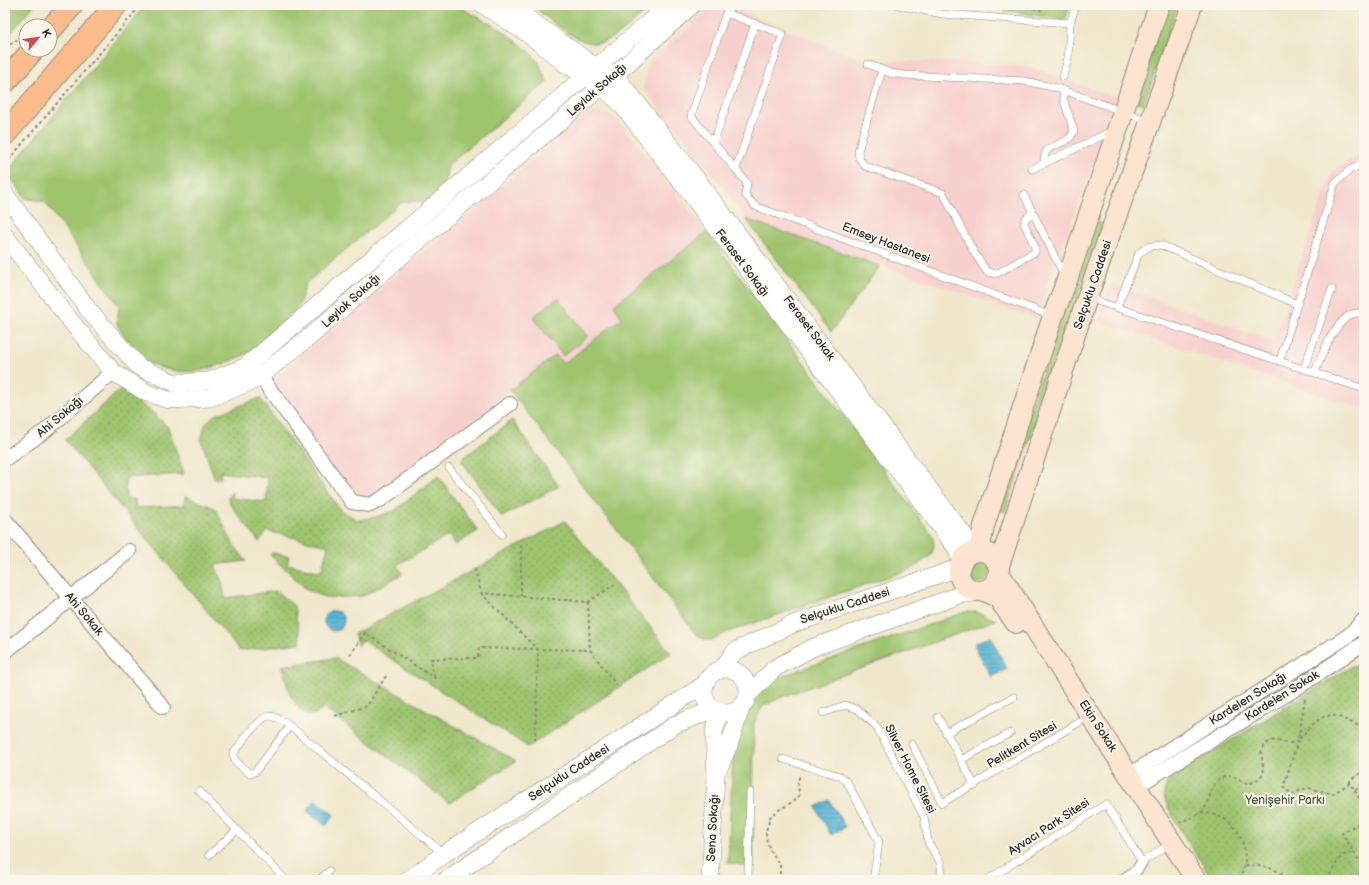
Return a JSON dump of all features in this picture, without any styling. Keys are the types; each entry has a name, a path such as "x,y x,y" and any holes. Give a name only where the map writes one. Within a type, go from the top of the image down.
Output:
{"main road":[{"path":"58,21 72,5"},
{"path":"5,134 116,5"},
{"path":"968,558 988,553 993,556 999,569 995,584 981,591 972,590 961,582 968,558 984,526 1053,316 1067,280 1160,5"},
{"name":"Selçuklu Caddesi","path":"999,569 1087,298 1192,5"},
{"path":"5,82 26,58"},
{"name":"Ekin Sokak","path":"999,569 1164,840 1182,880"},
{"name":"Ekin Sokak","path":"981,591 998,598 1005,607 1080,722 1130,783"},
{"name":"Ekin Sokak","path":"1164,840 1196,880"}],"street":[{"path":"482,5 590,72 608,81"},
{"path":"509,5 590,72"},
{"name":"Leylak Sokağı","path":"5,194 91,313 139,367 175,383 209,381 245,367 669,5"},
{"name":"Leylak Sokağı","path":"5,236 73,324 113,372 147,393 169,400 210,398 251,382 313,334 414,245 608,81 692,5"},
{"name":"Feraset Sokak","path":"608,81 695,176 968,558"},
{"name":"Ahi Sokağı","path":"5,459 45,431 113,372"},
{"path":"260,376 352,502 370,505 380,500 510,404"},
{"name":"Ahi Sokak","path":"5,520 163,708"},
{"path":"6,650 129,551"},
{"name":"Selçuklu Caddesi","path":"721,670 735,651 796,623 968,558"},
{"path":"716,776 745,701 747,687 741,674 735,671 721,670 709,677 706,684 705,697 708,702 717,710 730,712 745,701 775,668 814,647 960,595 981,591"},
{"name":"Kardelen Sokağı","path":"1130,783 1348,636 1364,620"},
{"name":"Kardelen Sokak","path":"1130,783 1308,680 1364,643"},
{"name":"Selçuklu Caddesi","path":"408,880 438,858 706,684"},
{"path":"716,776 714,732 717,710"},
{"name":"Selçuklu Caddesi","path":"438,858 446,880 676,724 717,710"},
{"name":"Sena Sokağı","path":"710,880 716,776"},
{"path":"1122,880 1137,870 1142,862"}],"lane":[{"path":"898,5 942,14 1070,23"},
{"path":"1063,77 1068,58 1070,23 1076,5"},
{"name":"Emsey Hastanesi","path":"736,168 783,34 726,13 691,116 714,141 747,183 745,195 755,206 1053,316"},
{"path":"714,141 754,24"},
{"path":"868,64 882,70 904,75 1024,81 1063,90 1121,119 1150,121"},
{"path":"882,70 858,151 861,162 865,166 943,194 972,249 987,272 991,274 996,274 1035,252 1035,247 1024,223 1025,219 1032,213"},
{"path":"1045,163 1044,154 1046,150 1068,140 1074,131 1064,101 1063,90"},
{"path":"1032,169 1121,119"},
{"path":"1280,360 1335,184 1351,169 1364,164"},
{"path":"1024,195 1067,280"},
{"path":"1117,307 1139,253 1150,246 1161,245 1298,304"},
{"path":"1304,368 1332,289"},
{"path":"1087,298 1280,360 1364,389"},
{"path":"1315,372 1329,341 1339,325 1352,314 1364,313"},
{"path":"449,468 502,534"},
{"path":"946,733 1014,697"},
{"name":"Silver Home Sitesi","path":"823,713 845,705 857,709 876,727 924,817 928,842 940,862 943,880"},
{"path":"289,727 255,772 249,773 234,760 233,754 262,718 270,716 289,727 438,858"},
{"path":"938,717 975,786"},
{"name":"Pelitkent Sitesi","path":"912,744 942,803 975,786 1080,722"},
{"name":"Pelitkent Sitesi","path":"961,760 1010,733"},
{"path":"783,759 840,776 848,785 879,842 873,880"},
{"path":"199,791 286,880"},
{"path":"748,880 750,792"},
{"name":"Ayvacı Park Sitesi","path":"986,880 1106,804 1142,862"},
{"path":"209,855 237,830"},
{"path":"1142,862 1164,840"},
{"path":"319,880 329,872"}],"path":[{"path":"5,164 141,5"},
{"path":"1009,5 1047,11"},
{"path":"5,48 18,39"},
{"path":"521,545 521,596"},
{"path":"475,569 481,593 538,650 535,742"},
{"path":"481,593 588,602 615,584"},
{"path":"588,602 590,650 618,687"},
{"path":"350,655 364,634 436,679 432,670 431,659 478,658 479,648 590,650"},
{"path":"335,716 367,706 386,676"},
{"path":"1308,680 1298,741 1284,785 1285,790 1294,794 1308,788 1333,794 1350,783 1350,780 1364,772"},
{"path":"1164,840 1201,812 1214,784 1219,779 1226,776 1231,776 1245,784 1261,777 1264,774 1261,752 1268,742 1274,740 1293,743 1298,741 1313,723 1325,716 1331,715 1345,718 1364,728"},
{"path":"780,880 780,865 769,848 766,831 771,815 796,800 799,796 798,782 802,765"},
{"path":"1350,783 1364,806"},
{"path":"1354,790 1364,784"},
{"path":"1201,812 1222,818 1238,831 1245,846 1245,865 1239,880"},
{"path":"1364,820 1342,833 1360,862 1364,860"},
{"path":"1326,880 1335,868 1337,860 1347,852 1354,853"},
{"path":"1245,865 1271,868 1291,880"}],"shaded area":[{"path":"714,5 723,5 864,60 1027,66 1118,98 1035,318 746,219 725,189 643,88 648,62"},
{"path":"599,112 612,116 619,121 707,232 614,305 622,317 563,364 556,355 373,502 356,501 265,386 587,113"},
{"path":"1364,152 1364,409 1098,321 1111,283 1273,341 1332,171"}],"green space":[{"path":"5,5 34,5 23,18 18,18 18,24 5,40"},
{"path":"145,5 456,5 502,30 530,52 539,63 547,82 449,164 443,186 429,201 402,202 306,283 299,306 253,351 223,364 196,372 176,371 162,368 143,360 131,347 117,324 119,306 45,202 25,198 7,172"},
{"path":"531,5 652,5 622,32 603,42 594,43 575,37 565,31"},
{"path":"973,5 1070,5 1065,20"},
{"path":"1167,5 1178,5 1144,104 1135,101"},
{"path":"746,219 880,266 831,332"},
{"path":"1094,221 1103,224 1005,512 996,509"},
{"path":"707,232 930,532 934,544 931,555 914,568 725,633 710,640 703,639 695,633 510,390 556,355 563,364 622,318 614,305"},
{"path":"558,298 588,336 563,356 533,317"},
{"path":"121,389 157,416 168,427 184,474 125,478 126,499 135,499 136,508 185,505 185,496 215,508 233,544 246,561 215,565 222,582 225,598 276,591 294,606 301,643 240,651 65,440"},
{"path":"260,398 341,511 358,520 375,517 394,511 438,476 478,531 455,545 449,535 397,565 402,574 363,596 327,598 307,590 270,555 272,553 289,556 287,564 321,572 328,546 267,531 259,542 230,504 228,498 232,492 232,498 266,502 268,478 220,472 221,478 215,479 201,440 205,425 213,416"},
{"path":"512,420 559,486 502,517 461,460"},
{"path":"565,521 671,653 528,747 362,640 358,646 354,634"},
{"path":"979,559 987,563 991,571 987,579 979,583 971,579 967,571 971,563"},
{"path":"965,612 977,612 996,620 782,697 763,706 754,723 753,867 728,863 734,730 762,683"},
{"path":"335,658 516,761 449,803 324,708 317,714 307,715 300,709 290,695 282,666"},
{"name":"Yenişehir Parkı","path":"1364,664 1364,873 1353,880 1213,880 1177,824 1166,802 1164,794 1165,788 1169,781 1174,775 1352,666"}],"water":[{"path":"334,611 341,614 344,621 341,628 334,631 327,628 324,621 327,614"},
{"path":"990,636 1007,669 991,677 974,644"},
{"path":"315,800 334,815 326,826 307,811"},
{"path":"829,800 845,827 831,835 816,807"}]}
